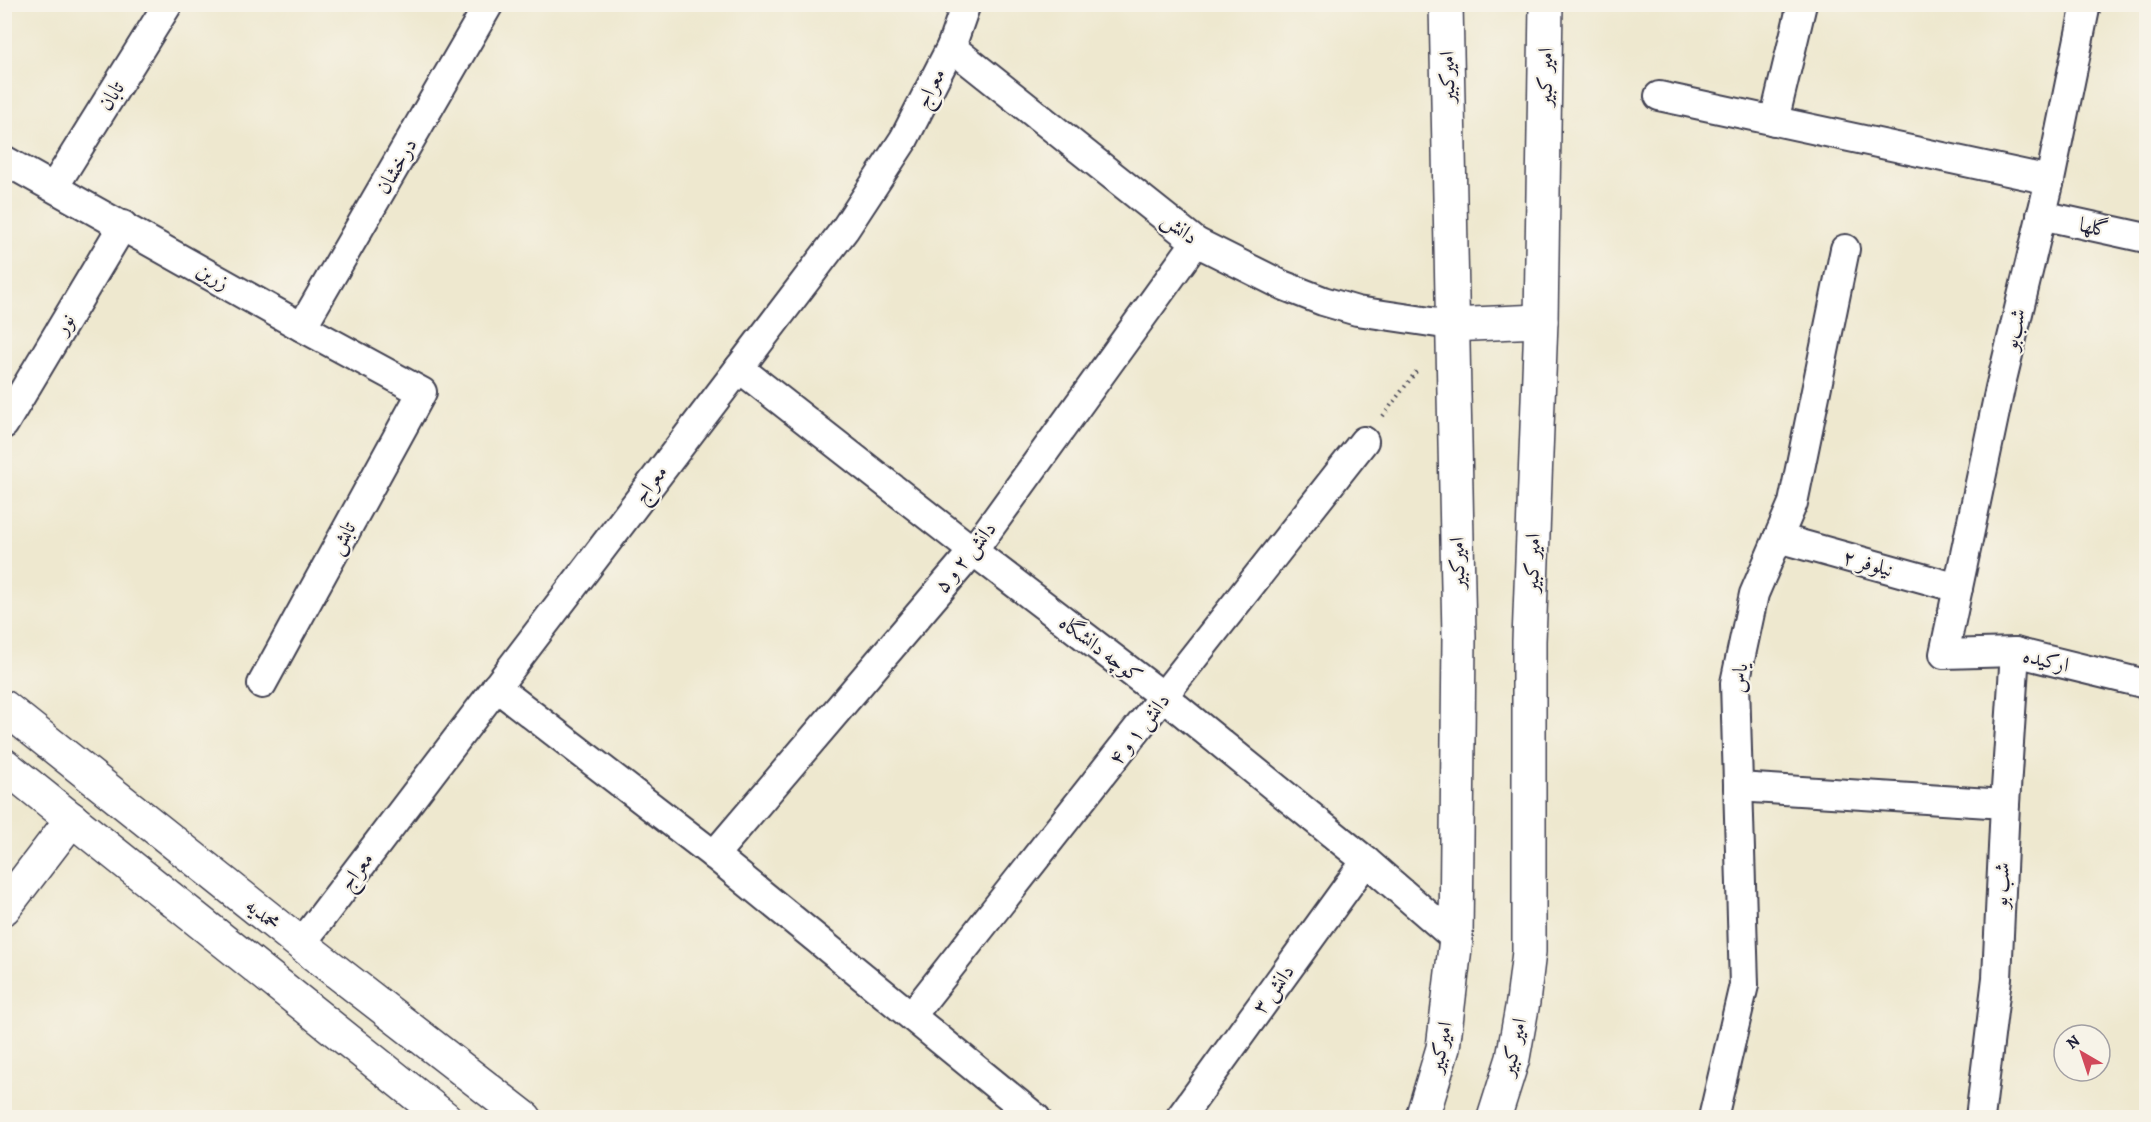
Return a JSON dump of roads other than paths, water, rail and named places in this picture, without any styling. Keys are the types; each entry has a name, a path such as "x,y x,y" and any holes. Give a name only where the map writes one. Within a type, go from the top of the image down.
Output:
{"street":[{"name":"تابان","path":"54,187 168,4"},
{"name":"درخشان","path":"302,327 489,4"},
{"name":"معراج","path":"301,944 845,229 904,139 951,47 966,4"},
{"name":"امیرکبیر","path":"1422,1118 1443,1048 1456,939 1459,637 1446,4"},
{"name":"امیر کبیر","path":"1494,1118 1513,1058 1529,952 1530,641 1541,321 1546,4"},
{"path":"1774,121 1802,4"},
{"name":"شب‌بو","path":"1944,654 2000,388 2050,180 2086,4"},
{"name":"دانش","path":"951,47 1196,242 1282,285 1323,301 1357,311 1451,325"},
{"path":"1659,96 2050,180"},
{"name":"زرین","path":"4,160 422,392"},
{"name":"گلها","path":"2040,215 2146,238"},
{"name":"نور","path":"4,424 123,225"},
{"name":"دانش ۲ و ۵","path":"714,855 973,551 1196,242"},
{"name":"یاس","path":"1713,1118 1744,985 1736,683 1754,594 1793,503 1845,249"},
{"path":"1451,325 1541,321"},
{"name":"کوچه دانشگاه","path":"739,368 1164,697 1366,861 1456,939"},
{"name":"تابش","path":"262,684 422,392"},
{"name":"دانش ۱ و ۴","path":"912,1015 1364,441"},
{"name":"نیلوفر ۲","path":"1778,538 1958,588"},
{"name":"ارکیده","path":"1944,654 2015,652 2146,684"},
{"name":"شب بو","path":"1980,1118 1997,978 2015,652"},
{"path":"496,687 714,855 1035,1118"},
{"name":"محمدیه","path":"4,707 301,944 525,1118"},
{"path":"4,765 445,1118"},
{"path":"1738,787 2005,804"},
{"path":"4,908 72,819"},
{"name":"دانش ۳","path":"1180,1118 1366,861"}]}
